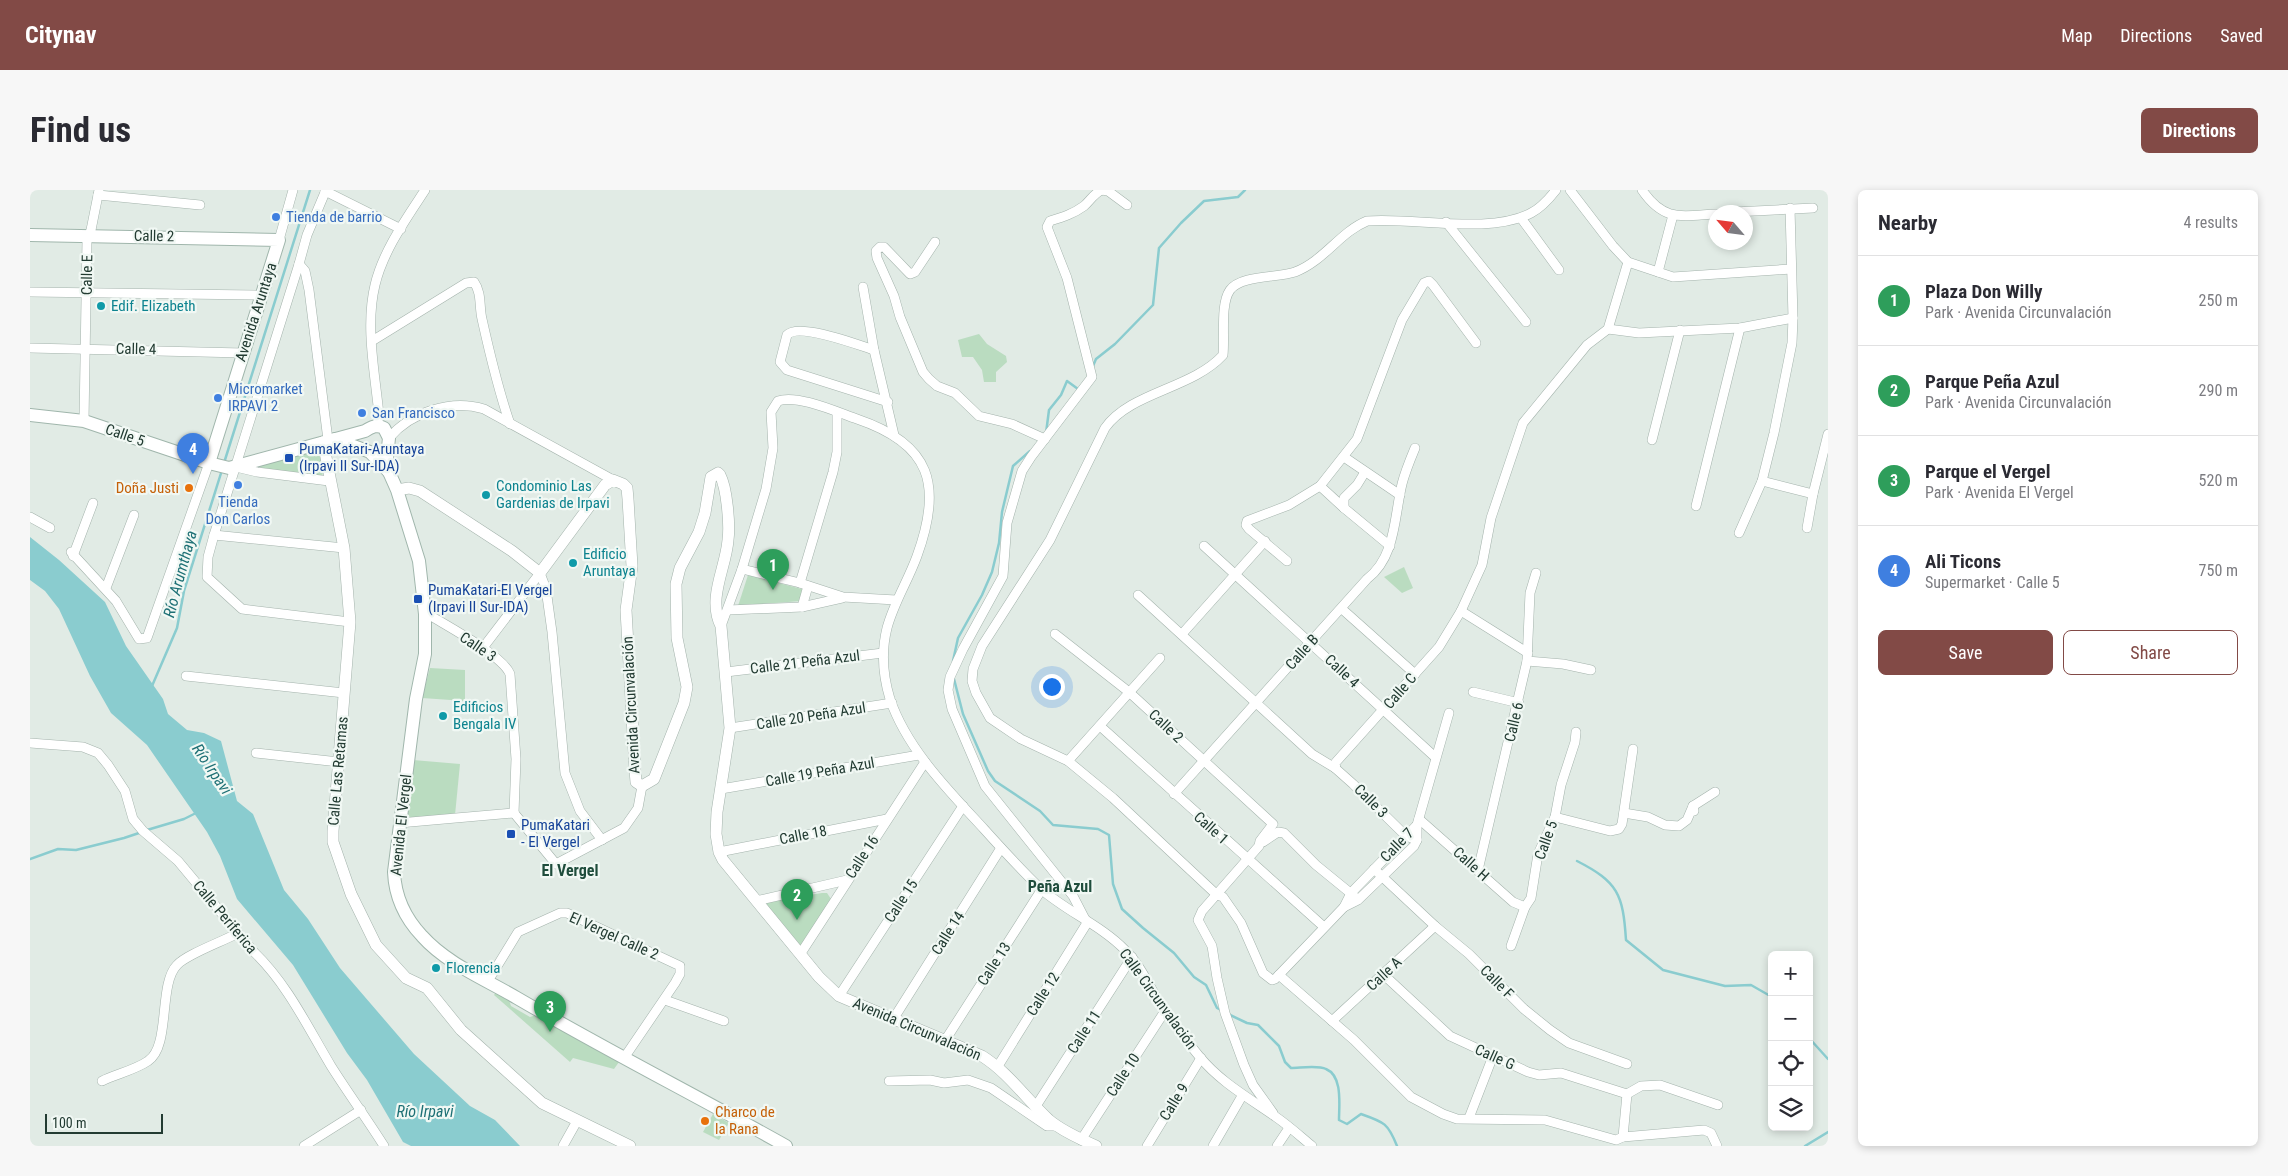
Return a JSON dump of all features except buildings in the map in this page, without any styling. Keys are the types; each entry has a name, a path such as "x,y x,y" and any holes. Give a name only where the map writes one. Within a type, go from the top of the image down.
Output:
{"main road":[{"name":"Calle 2","path":"30,235 278,240"},
{"name":"Avenida Aruntaya","path":"223,466 243,353 278,240"},
{"name":"Calle 5","path":"30,415 84,421 223,466"},
{"path":"223,466 364,431 377,426 384,428 388,442 389,472"},
{"path":"364,431 362,440 367,451 389,472"},
{"path":"329,440 378,453 388,442"},
{"name":"Avenida El Vergel","path":"389,472 397,490 419,561 425,614 424,666 416,699 394,872 394,884 406,914 415,929 431,945 447,957 624,1058 786,1146"}],"street":[{"name":"Avenida Aruntaya","path":"278,240 293,190"},
{"path":"377,426 379,415 372,341 374,286 388,252 425,190"},
{"path":"1127,205 1108,191 1102,190 1097,192 1085,205 1064,218 1050,221 1046,227 1067,278 1092,377 1026,463 1020,478 1007,523 1002,595 976,658 972,681 976,693 990,718 1040,749 1068,761 1113,798 1218,895 1223,897 1241,923 1263,973 1272,980 1279,975 1332,1021 1411,1097 1443,1114 1457,1119 1545,1120 1616,1140 1623,1137 1704,1130 1711,1133 1717,1146"},
{"path":"1087,923 1073,896 985,786 952,709 948,690 950,677 1002,595 1050,540 1105,428 1113,416 1126,408 1180,384 1215,364 1223,354 1224,305 1229,291 1238,283 1296,271 1318,260 1358,225 1367,221 1507,222 1533,212 1548,201 1556,190"},
{"path":"1570,190 1613,246 1628,262 1673,276 1791,269"},
{"path":"1642,190 1657,209 1666,214 1708,214"},
{"path":"93,503 72,554 106,588 139,639 147,638 223,466 299,264 307,235 325,191 340,194 401,229"},
{"path":"99,192 200,205"},
{"name":"Calle E","path":"84,421 87,240 99,192"},
{"path":"1739,533 1762,480 1774,433 1792,343 1790,208"},
{"path":"1753,211 1813,208"},
{"path":"1658,272 1673,215"},
{"path":"1521,218 1559,270"},
{"path":"1446,222 1526,322"},
{"path":"935,242 916,272 910,274 884,247 880,247 876,251 877,258 894,296 900,317 923,372 937,386 955,393 979,416 1012,424 1045,439"},
{"path":"1628,262 1608,329 1638,333 1740,328 1793,318"},
{"path":"299,264 305,271 309,290 329,440"},
{"path":"372,341 466,283 474,282 479,293 480,308 498,390 510,424"},
{"path":"1287,562 1247,527 1248,519 1289,505 1320,486 1344,457 1357,439 1402,320 1424,283 1429,282 1434,285 1476,343"},
{"path":"863,287 874,350 888,402 894,435"},
{"path":"30,292 255,295 261,297"},
{"path":"1696,506 1740,328"},
{"name":"Calle C","path":"1334,768 1336,762 1439,648 1461,611 1482,565 1491,518 1523,423 1587,345 1608,329"},
{"path":"1652,440 1680,330"},
{"path":"874,350 811,332 797,331 790,332 787,335 780,362 787,370 888,402"},
{"name":"Calle 4","path":"30,348 243,353"},
{"name":"Calle Circunvalación","path":"742,569 772,466 771,412 773,406 778,401 784,398 800,400 878,426 914,450 926,476 929,507 917,557 896,600 887,629 883,652 884,680 892,703 922,758 1001,848 1042,890 1125,949 1132,957 1164,1011 1201,1058 1242,1096 1276,1117 1312,1146"},
{"name":"Avenida Circunvalación","path":"388,442 399,426 432,410 469,404 484,409 613,480 624,484 627,488 632,566 626,610 636,782 642,786 654,779 684,704 687,686 677,638 676,584 680,568 699,532 705,513 711,477 718,473 722,479 728,540 716,596 716,615 721,626 730,728 716,834 719,852 735,877 820,977 840,996 946,1039 982,1056 998,1066 1058,1126 1081,1140 1096,1146"},
{"path":"802,607 804,585 837,452 837,412"},
{"path":"1807,528 1813,494 1828,434"},
{"name":"Calle Las Retamas","path":"329,440 329,481 344,548 350,622 333,842 351,894 376,945 406,978 427,988 460,1030 542,1102 630,1146"},
{"name":"Calle B","path":"1174,794 1310,641 1342,609 1367,579 1376,572 1390,546 1402,483 1415,448"},
{"path":"1344,457 1400,495"},
{"path":"223,466 329,481"},
{"path":"223,466 214,535 208,557 207,577 242,609 350,622"},
{"path":"1344,508 1344,498 1357,485 1365,472"},
{"path":"482,649 605,485 613,480"},
{"path":"1762,480 1813,494"},
{"path":"1320,486 1390,546"},
{"path":"397,490 409,488 420,491 512,551 540,573 550,615 565,773 580,811 602,840"},
{"path":"106,588 134,515"},
{"path":"30,516 50,528"},
{"path":"214,535 344,548"},
{"path":"1182,634 1265,541"},
{"name":"Calle 4","path":"1204,546 1435,757"},
{"path":"721,626 742,569 843,597 896,600"},
{"name":"Calle 6","path":"1478,870 1519,703 1527,657 1530,593 1536,573"},
{"name":"Calle 3","path":"1138,595 1312,754 1334,768 1380,809 1406,836"},
{"path":"728,610 802,607 843,597"},
{"path":"1342,609 1415,674"},
{"path":"1461,611 1527,657 1591,670"},
{"name":"Calle 3","path":"425,614 431,616 502,663 510,674 516,759 514,813"},
{"name":"Calle 2","path":"1055,634 1129,692 1273,824 1260,841 1259,846"},
{"name":"Calle 21 Peña Azul","path":"726,672 883,652"},
{"path":"1068,761 1160,658"},
{"path":"186,676 344,693"},
{"path":"1473,692 1519,703"},
{"name":"Calle 20 Peña Azul","path":"730,728 892,703"},
{"path":"1418,822 1449,713"},
{"name":"Calle 1","path":"1100,726 1247,860 1324,927"},
{"name":"Calle 5","path":"1510,946 1525,907 1531,898 1541,845 1555,817 1561,785 1575,742 1576,732"},
{"name":"Calle Periferica","path":"30,742 83,747 98,753 108,764 124,791 133,819 143,831 178,861 238,934 266,964 294,1000 331,1066 384,1146"},
{"path":"1555,817 1615,831 1621,827 1634,749"},
{"path":"256,753 339,762"},
{"name":"Calle 19 Peña Azul","path":"721,789 922,758"},
{"name":"Calle 16","path":"801,954 887,819 922,758"},
{"path":"399,823 514,813 556,864 624,828 638,808 642,786"},
{"path":"1624,813 1648,817 1665,825 1679,826 1687,820 1693,806 1715,792"},
{"name":"Calle 15","path":"840,996 963,806"},
{"path":"1693,806 1694,819"},
{"name":"Calle 18","path":"719,852 887,819"},
{"name":"Calle H","path":"1418,822 1478,870 1513,902 1525,907"},
{"name":"Calle 7","path":"1355,896 1374,869 1418,822"},
{"name":"Calle 7","path":"1279,975 1355,896 1382,876 1414,846 1417,840 1418,822"},
{"path":"1276,1117 1254,1085 1244,1065 1225,1013 1212,946 1198,920 1202,911 1259,846 1274,834 1284,833 1316,865 1355,896"},
{"path":"1406,836 1417,840"},
{"name":"Calle 14","path":"894,1018 1001,848"},
{"name":"Calle F","path":"1374,869 1469,954 1524,1009 1550,1030 1570,1043 1627,1064"},
{"path":"756,900 847,880"},
{"name":"Calle 13","path":"946,1039 1042,890"},
{"name":"El Vergel Calle 2","path":"488,981 518,932 560,913 567,913 680,966 680,974 665,1000"},
{"name":"Calle 12","path":"998,1066 1087,923"},
{"name":"Calle A","path":"1332,1021 1436,926"},
{"path":"102,1080 148,1061 155,1054 160,1040 172,974 178,964 238,934"},
{"name":"Calle 11","path":"1036,1106 1132,957"},
{"name":"Calle G","path":"1384,975 1450,1036 1533,1073 1561,1073 1627,1094"},
{"path":"624,1058 665,1000 724,1021"},
{"name":"Calle 10","path":"1081,1140 1164,1011"},
{"path":"1469,1118 1493,1056"},
{"name":"Calle 9","path":"1147,1146 1201,1058"},
{"path":"889,1081 930,1080 944,1083 968,1080 991,1088 1047,1126 1058,1126"},
{"path":"1623,1137 1627,1094 1641,1086 1660,1085 1718,1105"},
{"path":"1213,1146 1242,1096"},
{"path":"304,1146 361,1110"},
{"path":"563,1146 577,1121"},
{"path":"1277,1146 1289,1128"}],"green space":[{"path":"979,334 987,344 1006,356 1007,362 996,372 996,382 984,382 982,370 973,357 962,357 958,340"},
{"path":"316,449 320,450 324,473 320,477 257,467"},
{"path":"1404,567 1413,588 1402,593 1384,577"},
{"path":"748,575 802,589 801,601 738,606"},
{"path":"430,668 465,670 465,701 422,698"},
{"path":"413,760 460,764 455,815 406,818"},
{"path":"827,893 831,899 802,945 764,902"},
{"path":"496,992 509,1000 511,1006 530,1017 536,1015 619,1062 614,1069 573,1058 570,1062 494,995"},
{"path":"713,1114 729,1123 719,1140 703,1132"}],"water":[{"name":"Río Irpavi","path":"30,537 59,560 105,602 126,646 163,699 168,714 187,730 204,733 221,741 237,801 253,814 284,890 308,919 340,968 414,1054 470,1106 495,1120 520,1146 411,1146 403,1142 367,1080 347,1053 293,965 237,899 220,856 207,832 147,745 111,713 90,676 59,609 45,591 30,580"}],"waterway":[{"name":"Río Arumthaya","path":"224,463 310,190"},
{"path":"1093,366 1096,359 1115,344 1153,305 1159,248 1204,201 1238,197 1245,190"},
{"path":"1046,433 1049,410 1061,395 1067,381 1078,389"},
{"path":"953,661 958,638 982,595 992,572 999,543 1002,512 1013,466 1030,451"},
{"name":"Río Arumthaya","path":"152,686 177,628 184,591 222,470"},
{"path":"954,679 963,714 988,771 995,781 1040,811 1053,825 1098,829 1109,835 1113,884 1122,909 1174,953 1194,977 1206,985 1217,1008 1221,1010"},
{"path":"147,830 184,819 196,813"},
{"path":"30,859 58,849 76,850 142,832"},
{"path":"1577,861 1610,883 1620,900 1626,940 1663,970 1725,986 1751,985 1770,996"},
{"path":"1228,1014 1247,1023 1258,1025 1279,1046 1285,1062 1291,1068 1318,1067 1326,1069 1338,1084 1339,1120 1347,1124 1361,1114 1375,1119 1388,1128 1397,1146"},
{"path":"1812,1041 1828,1059"},
{"path":"1805,1146 1828,1132"}],"place":[{"name":"Tienda de barrio","path":"276,217"},
{"name":"Edif. Elizabeth","path":"101,306"},
{"name":"Micromarket IRPAVI 2","path":"218,398"},
{"name":"San Francisco","path":"362,413"},
{"name":"PumaKatari-Aruntaya (Irpavi II Sur-IDA)","path":"289,458"},
{"name":"Ali Ticons","path":"193,474"},
{"name":"Tienda Don Carlos","path":"238,485"},
{"name":"Doña Justi","path":"189,488"},
{"name":"Condominio Las Gardenias de Irpavi","path":"486,495"},
{"name":"Edificio Aruntaya","path":"573,563"},
{"name":"Plaza Don Willy","path":"773,590"},
{"name":"PumaKatari-El Vergel (Irpavi II Sur-IDA)","path":"418,599"},
{"name":"Edificios Bengala IV","path":"443,716"},
{"name":"PumaKatari - El Vergel","path":"511,834"},
{"name":"Parque Peña Azul","path":"797,920"},
{"name":"Florencia","path":"436,968"},
{"name":"Parque el Vergel","path":"550,1032"},
{"name":"Charco de la Rana","path":"705,1121"}],"district":[{"name":"El Vergel","path":"570,870"},
{"name":"Peña Azul","path":"1060,886"}]}
